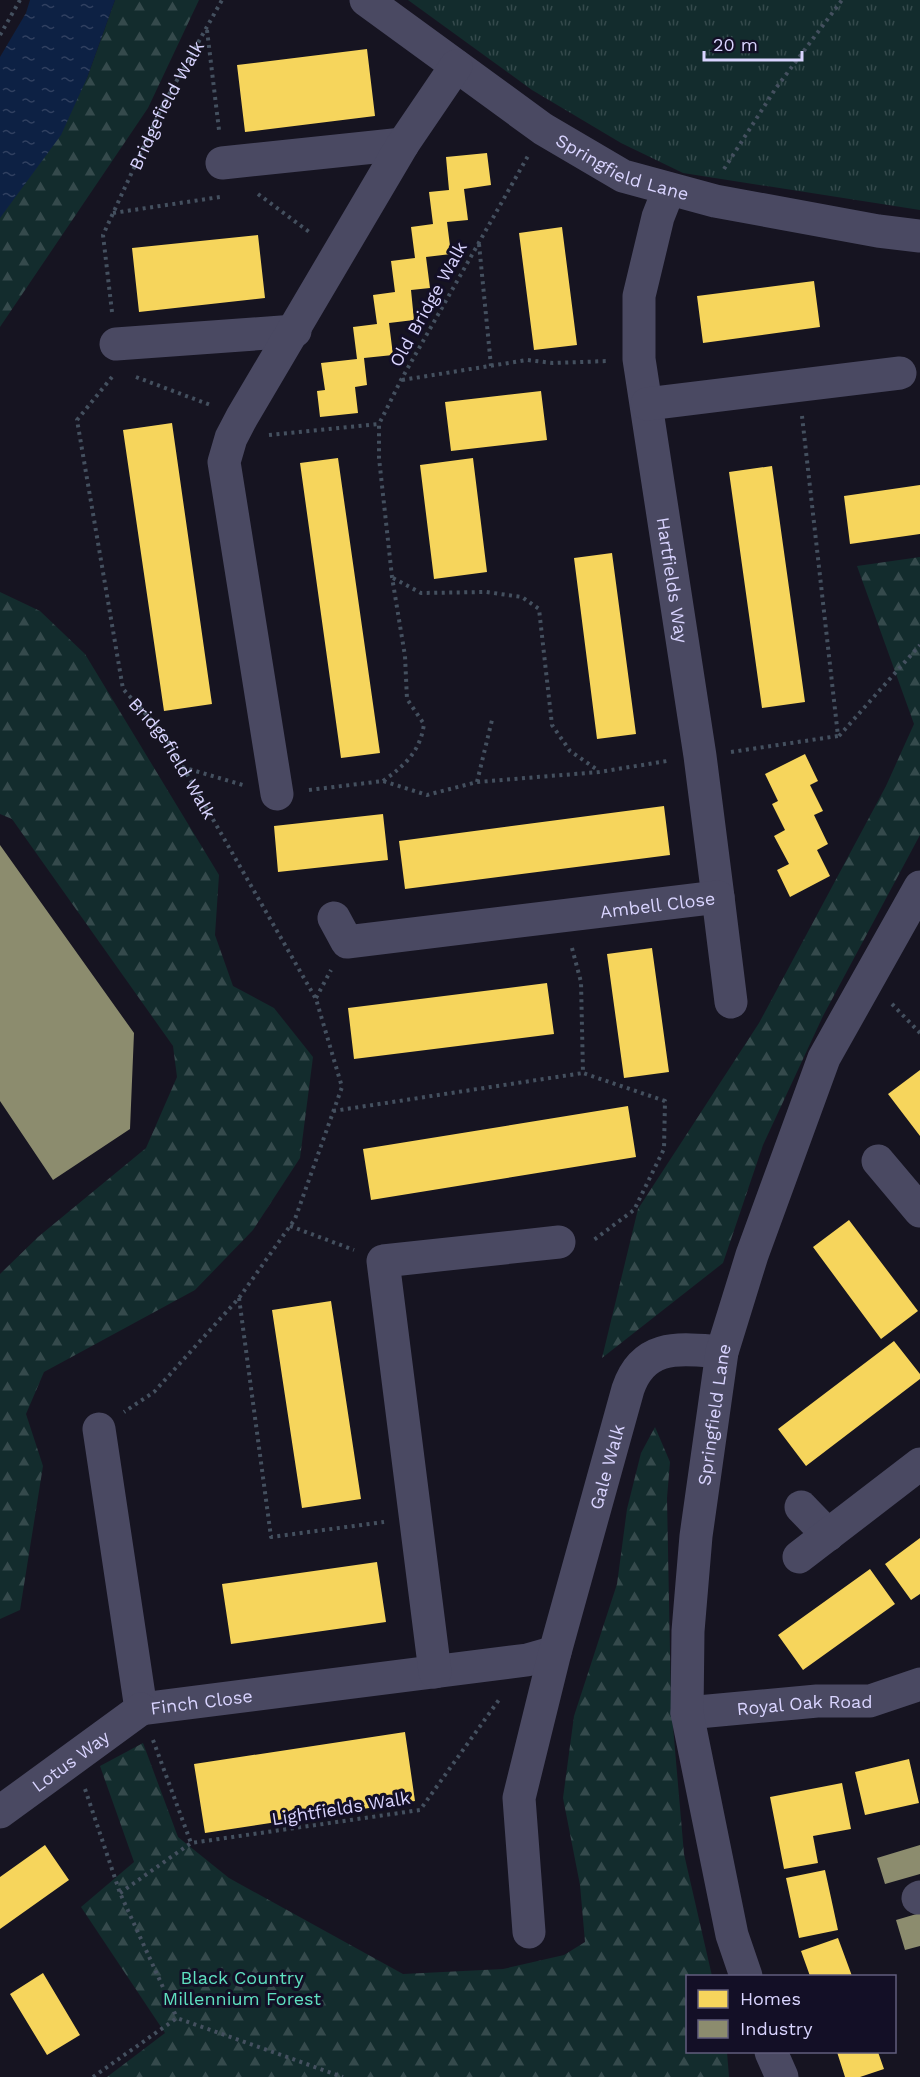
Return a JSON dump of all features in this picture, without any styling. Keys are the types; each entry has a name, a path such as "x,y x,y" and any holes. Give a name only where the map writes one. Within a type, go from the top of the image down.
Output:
{"street":[{"name":"Springfield Lane","path":"366,0 543,129 623,176 715,201 878,231 920,236"},
{"path":"277,794 224,462 236,428 403,144 456,66"},
{"path":"222,163 403,144"},
{"name":"Hartfields Way","path":"669,189 657,217 639,296 639,359 700,756 718,897"},
{"path":"117,357 294,331"},
{"path":"647,404 900,373"},
{"name":"Springfield Lane","path":"745,1975 732,1935 687,1713 688,1631 696,1536 722,1352 752,1255 824,1058 920,886"},
{"name":"Ambell Close","path":"334,918 347,942 718,897 731,1002"},
{"path":"878,1161 920,1211"},
{"path":"541,1656 435,1672 383,1260 559,1242"},
{"name":"Gale Walk","path":"529,1932 519,1798 541,1656 634,1372 645,1361 672,1349 722,1352"},
{"name":"Finch Close","path":"99,1429 141,1709 435,1672"},
{"path":"799,1557 920,1464"},
{"path":"801,1507 828,1535"},
{"name":"Royal Oak Road","path":"687,1713 817,1701 870,1701 920,1684"},
{"name":"Lotus Way","path":"0,1812 75,1760 141,1709"},
{"path":"771,2053 782,2077"}],"path":[{"path":"0,35 20,0"},
{"name":"Bridgefield Walk","path":"99,1429 154,1392 239,1298 290,1226 342,1087 316,999 164,734 123,690 77,420 117,357 103,235 162,107 222,0"},
{"path":"715,201 726,163 776,88 842,0"},
{"path":"113,213 227,196 207,29"},
{"name":"Old Bridge Walk","path":"383,780 406,764 422,741 424,724 408,699 405,656 392,578 379,458 379,424 401,380 543,129"},
{"path":"249,195 259,194 339,254"},
{"name":"Old Bridge Walk","path":"479,242 491,366"},
{"path":"117,357 236,428 379,424"},
{"name":"Old Bridge Walk","path":"401,380 527,360 553,363 639,359"},
{"path":"799,386 838,736"},
{"path":"392,578 421,592 486,592 522,597 539,609 552,725 570,751 599,772"},
{"path":"700,756 838,736 920,645"},
{"path":"477,782 492,720"},
{"name":"Old Bridge Walk","path":"277,794 383,780 427,795 477,782 599,772 700,756"},
{"path":"182,767 277,794"},
{"path":"564,916 581,982 583,1073"},
{"path":"333,1111 583,1073 665,1101 664,1149 634,1210 586,1245 559,1242"},
{"path":"290,1226 383,1260"},
{"path":"239,1298 271,1537 416,1518"},
{"name":"Lightfields Walk","path":"191,1843 420,1810 541,1656"},
{"path":"120,1893 191,1843 141,1709"},
{"path":"75,1760 120,1893 177,2018 343,2077"},
{"path":"93,2077 177,2018"}],"green space":[{"path":"115,0 199,0 148,108 0,327 0,216 87,78"},
{"path":"408,0 920,0 920,210 683,173 621,143 532,90"},
{"path":"920,557 920,835 823,1016 763,1145 723,1263 602,1358 638,1209 759,1023 886,786 914,724 857,566"},
{"path":"0,592 40,611 85,654 219,875 215,935 233,986 274,1008 313,1057 300,1158 253,1230 195,1290 44,1372 26,1414 43,1466 20,1610 0,1619 0,1274 38,1237 146,1148 177,1077 173,1046 12,819 0,814"},
{"name":"Black Country Millennium Forest","path":"655,1427 670,1462 667,1498 671,1703 684,1854 712,1975 686,1975 686,2053 727,2053 729,2077 107,2077 165,2033 81,1907 134,1862 100,1766 143,1743 178,1837 229,1878 403,1974 503,1969 564,1955 585,1942 580,1885 563,1798 574,1716 617,1584 627,1509 641,1453"}],"water":[{"path":"30,0 115,0 87,78 61,135 0,218 0,57 26,13"}],"building: Homes":[{"path":"367,49 375,116 245,132 237,65"},
{"path":"487,153 491,185 464,189 468,220 447,222 451,254 426,257 430,288 411,290 414,320 389,323 393,355 364,358 367,385 355,387 358,413 320,417 317,391 325,390 321,363 357,359 353,327 377,324 373,295 395,292 391,261 415,258 411,227 433,224 429,192 449,190 446,157"},
{"path":"562,227 577,345 534,350 519,233"},
{"path":"258,235 265,298 139,312 132,248"},
{"path":"814,281 820,327 703,343 697,296"},
{"path":"541,391 547,440 451,451 445,402"},
{"path":"172,423 212,704 164,711 123,430"},
{"path":"338,458 380,753 341,758 300,463"},
{"path":"473,458 487,572 434,579 420,465"},
{"path":"772,466 805,702 762,708 729,472"},
{"path":"920,485 920,534 850,544 844,496"},
{"path":"612,553 636,734 597,739 574,558"},
{"path":"805,754 818,781 810,785 823,811 814,815 828,844 817,850 830,876 790,897 777,870 789,864 774,836 785,830 772,804 778,801 765,774"},
{"path":"664,806 670,855 405,889 399,841"},
{"path":"383,814 388,860 278,872 274,826"},
{"path":"652,948 669,1072 624,1078 607,954"},
{"path":"547,983 554,1034 354,1059 348,1008"},
{"path":"920,1070 920,1136 888,1094"},
{"path":"628,1106 636,1157 371,1200 363,1149"},
{"path":"849,1220 918,1311 881,1339 813,1247"},
{"path":"331,1301 361,1499 302,1508 272,1310"},
{"path":"894,1341 920,1374 920,1379 806,1466 778,1429"},
{"path":"920,1538 920,1594 911,1600 885,1564"},
{"path":"377,1562 386,1622 231,1644 222,1584"},
{"path":"870,1569 895,1604 803,1670 778,1635"},
{"path":"405,1732 415,1801 205,1833 194,1764"},
{"path":"909,1759 919,1803 865,1815 855,1772"},
{"path":"842,1783 851,1829 813,1836 818,1863 784,1869 770,1797"},
{"path":"45,1845 69,1880 0,1929 0,1877"},
{"path":"825,1870 838,1930 799,1938 786,1878"},
{"path":"838,1938 852,1975 810,1975 801,1951"},
{"path":"43,1973 80,2035 47,2055 10,1994"},
{"path":"837,2053 878,2053 884,2069 860,2077 845,2077"}],"building: Industry":[{"path":"0,845 134,1033 130,1129 53,1180 0,1101"},
{"path":"920,1845 920,1874 885,1884 877,1858"},
{"path":"920,1913 920,1946 905,1950 896,1920"}]}
